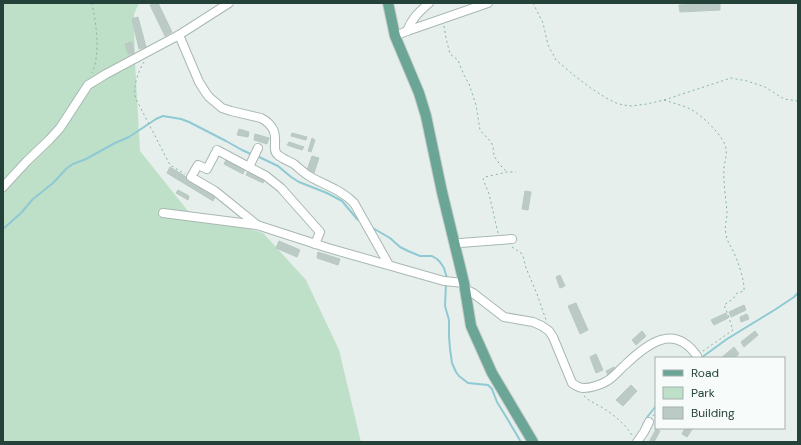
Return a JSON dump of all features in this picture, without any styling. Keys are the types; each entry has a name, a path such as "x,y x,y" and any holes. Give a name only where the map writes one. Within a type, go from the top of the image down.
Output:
{"main road":[{"path":"388,3 395,36 419,93 426,116 442,192 465,286 471,326 496,383 533,442"}],"street":[{"path":"3,187 27,161 50,140 60,128 88,85 179,35 229,3"},
{"path":"407,31 410,23 429,3"},
{"path":"395,36 488,3"},
{"path":"179,35 199,82 209,97 222,108 266,120 275,133 274,149 277,154 308,175 343,193 349,198 354,203 389,265"},
{"path":"257,225 215,191 191,177 198,165 207,169 217,150 266,176 281,188 320,232 315,244"},
{"path":"249,167 256,152"},
{"path":"163,213 257,225 315,244 465,286 504,317 533,322 549,331 553,337 572,383 577,387 588,388 608,381 646,347 663,339 672,338 680,340 691,347 697,356"},
{"path":"455,245 460,243 500,240 512,243"},
{"path":"635,439 644,432 649,422"}],"path":[{"path":"88,85 96,65 97,47 92,3"},
{"path":"533,3 543,23 548,45 556,60 576,77 608,99 623,105 638,106 664,100 731,78 765,87 784,99 798,101"},
{"path":"445,18 443,24 448,49 450,54 458,60 469,84 477,109 480,130 493,146 494,156 507,172"},
{"path":"149,51 138,74 134,94 170,165 191,177"},
{"path":"664,100 695,111 712,127 724,143 726,149 724,168 727,214 725,233 729,245 734,252 744,288 744,291 737,293 733,299 724,305 733,330 697,356"},
{"path":"500,240 489,194 483,179 488,176 507,172 516,172"},
{"path":"512,243 523,256 526,268 544,312 549,331"},
{"path":"577,387 579,392 585,398 603,409 626,427 635,439"}],"green space":[{"path":"3,3 139,3 134,14 140,151 188,211 263,233 306,280 339,350 361,442 3,442"}],"building":[{"path":"158,3 172,32 165,36 150,5"},
{"path":"720,3 720,10 680,12 679,5"},
{"path":"138,17 146,47 139,49 132,19"},
{"path":"132,42 134,53 128,54 125,44"},
{"path":"239,129 249,132 248,137 237,135"},
{"path":"292,133 307,137 306,140 291,136"},
{"path":"255,134 269,138 267,144 254,140"},
{"path":"312,138 315,140 311,152 308,151"},
{"path":"289,142 304,147 302,150 287,145"},
{"path":"312,156 319,158 314,173 307,170"},
{"path":"226,160 245,169 243,174 224,164"},
{"path":"170,167 216,195 213,201 167,173"},
{"path":"248,171 265,178 263,183 246,175"},
{"path":"178,190 189,196 188,200 176,193"},
{"path":"525,191 531,192 528,210 522,209"},
{"path":"279,241 300,250 297,257 276,248"},
{"path":"318,252 340,259 338,265 317,258"},
{"path":"560,275 565,286 560,288 556,277"},
{"path":"576,303 588,330 580,334 568,306"},
{"path":"744,305 746,310 731,317 729,312"},
{"path":"726,313 728,318 714,325 711,320"},
{"path":"747,314 749,319 741,322 740,317"},
{"path":"642,331 646,336 636,345 632,340"},
{"path":"755,331 758,335 744,347 741,342"},
{"path":"734,347 739,354 735,357 722,357"},
{"path":"596,354 603,370 596,373 590,357"},
{"path":"614,367 616,371 608,375 606,371"},
{"path":"631,385 637,391 623,406 616,400"},
{"path":"656,429 660,431 654,442 649,442"},
{"path":"684,429 692,429 687,437 682,434"}],"waterway":[{"path":"3,229 67,168 129,137 163,116 189,122 253,155"},
{"path":"257,156 278,166 299,182 327,193 342,201 360,221"},
{"path":"371,227 408,251 420,256 432,256 437,259 444,268 447,278"},
{"path":"446,284 445,306 449,320 452,363 456,372 468,383 488,385 492,389 497,402 521,442"},
{"path":"702,357 727,339 776,309 798,293"},
{"path":"643,425 655,407"}]}
